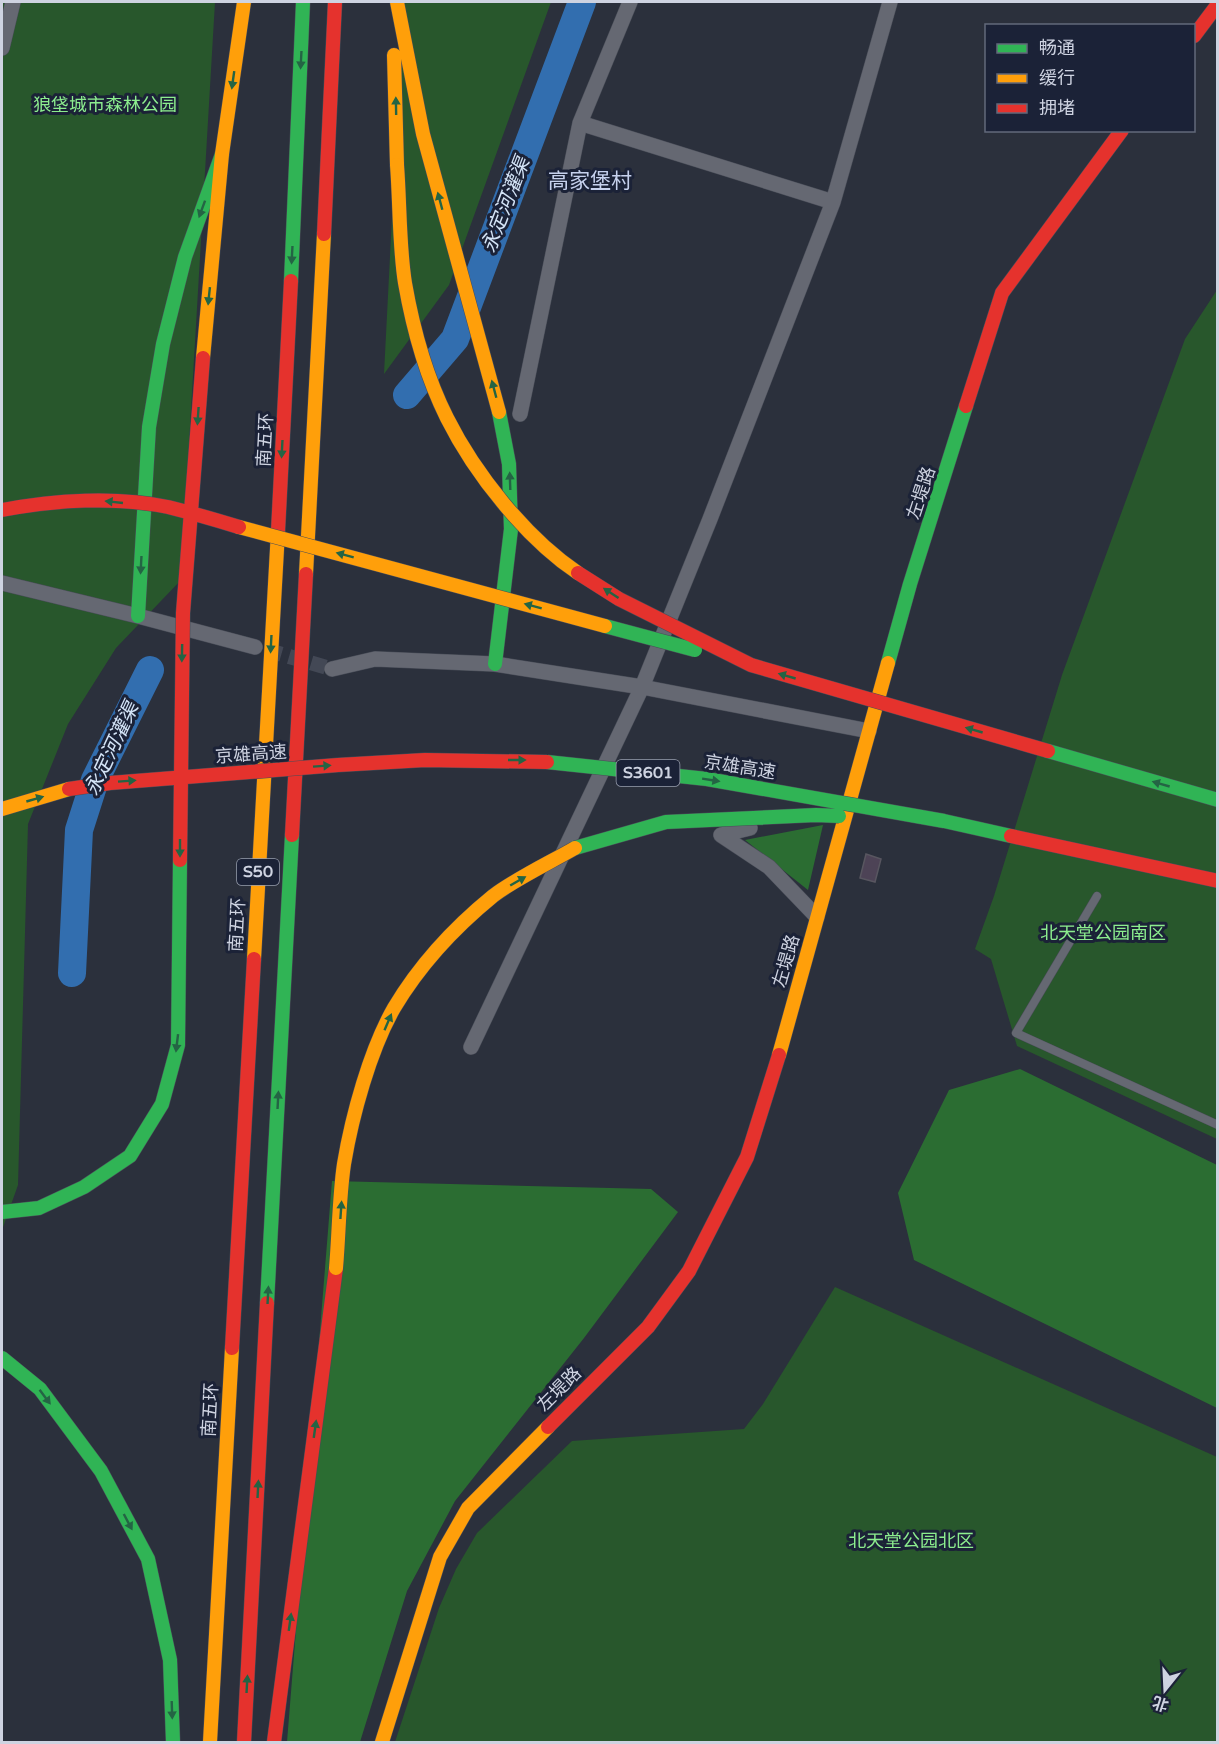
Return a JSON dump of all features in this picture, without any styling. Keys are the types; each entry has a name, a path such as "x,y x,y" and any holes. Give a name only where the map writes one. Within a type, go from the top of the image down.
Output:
{"main road":[{"path":"2,1212 39,1208 84,1187 130,1156 162,1104 178,1044 183,613 222,154 244,2"},
{"name":"南五环","path":"210,1743 288,345 303,2"},
{"name":"S50","path":"244,1743 335,2"},
{"path":"395,2 421,124 496,396 509,464 511,529 495,664"},
{"path":"395,2 397,165 405,282 421,353 447,418 486,482 532,535 570,567 619,599 751,665"},
{"path":"1195,35 1218,4"},
{"name":"左堤路","path":"382,1743 441,1557 468,1508 648,1327 689,1271 747,1157 768,1091 910,584 1002,293 1121,132"},
{"path":"138,616 149,427 163,344 185,256 222,154"},
{"path":"2,510 33,504 97,500 166,507 751,665 1218,800"},
{"name":"京雄高速","path":"2,809 69,789 110,783 425,760 533,760 707,779 944,821 1218,881"},
{"path":"274,1743 336,1268 344,1165 356,1109 373,1057 393,1009 426,963 459,927 495,895 580,845 666,822 816,815 944,821"},
{"path":"2,1358 40,1389 101,1471 148,1559 170,1660 173,1743"}],"street":[{"path":"2,48 13,2"},
{"path":"520,414 580,123 630,2"},
{"path":"471,1047 642,687 710,519 833,202 890,2"},
{"path":"580,123 833,202"},
{"path":"2,583 255,647"},
{"path":"332,669 375,659 495,664 642,687 869,731"},
{"path":"817,917 769,867 721,835 786,818 852,792"}],"lane":[{"path":"1097,896 1016,1033 1218,1125"}],"green space":[{"name":"狼垡城市森林公园","path":"2,2 215,2 181,580 116,648 68,724 28,824 18,1185 2,1230"},
{"path":"403,2 551,2 449,285 384,374"},
{"name":"北天堂公园南区","path":"1217,290 1217,1139 1017,1046 991,959 975,949 994,896 1062,675 1185,339"},
{"path":"823,825 808,890 745,840"},
{"path":"1020,1069 1217,1165 1217,1408 914,1260 898,1193 949,1090"},
{"path":"332,1181 651,1189 678,1212 584,1338 455,1501 407,1591 360,1742 287,1742"},
{"name":"北天堂公园北区","path":"835,1287 1217,1457 1217,1742 395,1742 439,1608 456,1569 477,1533 572,1441 744,1429 763,1404"}],"building":[{"path":"866,854 881,859 875,882 860,878"}],"waterway":[{"name":"永定河灌渠","path":"407,395 455,339 582,2"},
{"name":"永定河灌渠","path":"72,973 79,830 95,780 150,670"}],"tunnel":[{"path":"267,650 332,669"}],"traffic: fast":[{"path":"291,281 303,2"},
{"path":"138,616 149,427 163,344 185,257 222,154"},
{"path":"888,663 910,584 966,406"},
{"path":"495,664 511,529 509,464 499,412"},
{"path":"605,626 695,650"},
{"path":"1048,751 1218,800"},
{"path":"547,762 707,779 944,821 1011,836"},
{"path":"575,848 666,822 839,816"},
{"path":"267,1303 292,835"},
{"path":"2,1212 39,1208 84,1187 130,1156 162,1104 178,1045 180,860"},
{"path":"2,1358 40,1389 101,1471 148,1559 170,1660 173,1742"}],"traffic: slow":[{"path":"203,358 222,154 244,2"},
{"path":"397,2 423,134 499,412"},
{"path":"394,55 397,165"},
{"path":"397,165 405,283 421,352 439,402 472,461 504,503 540,542 578,573"},
{"path":"306,574 324,234"},
{"path":"239,527 605,626"},
{"path":"254,959 278,531"},
{"path":"779,1055 888,663"},
{"path":"2,809 69,789"},
{"path":"336,1268 342,1177 352,1125 377,1043 394,1008 426,962 479,908 512,883 575,848"},
{"path":"210,1742 232,1348"},
{"path":"382,1742 440,1557 468,1508 548,1427"}],"traffic: jam":[{"path":"324,234 335,2"},
{"path":"1195,35 1218,4"},
{"path":"966,406 1002,293 1121,132"},
{"path":"278,531 291,281"},
{"path":"180,860 183,613 203,358"},
{"path":"2,510 64,502 127,501 168,507 239,527"},
{"path":"578,573 619,599 751,665 1048,751"},
{"path":"292,835 306,574"},
{"path":"69,789 110,783 425,760 547,762"},
{"path":"1011,836 1218,881"},
{"path":"232,1348 254,959"},
{"path":"548,1427 648,1327 689,1271 747,1157 779,1055"},
{"path":"274,1742 336,1268"},
{"path":"244,1742 267,1303"}],"district":[{"name":"高家堡村","path":"590,181"}]}
